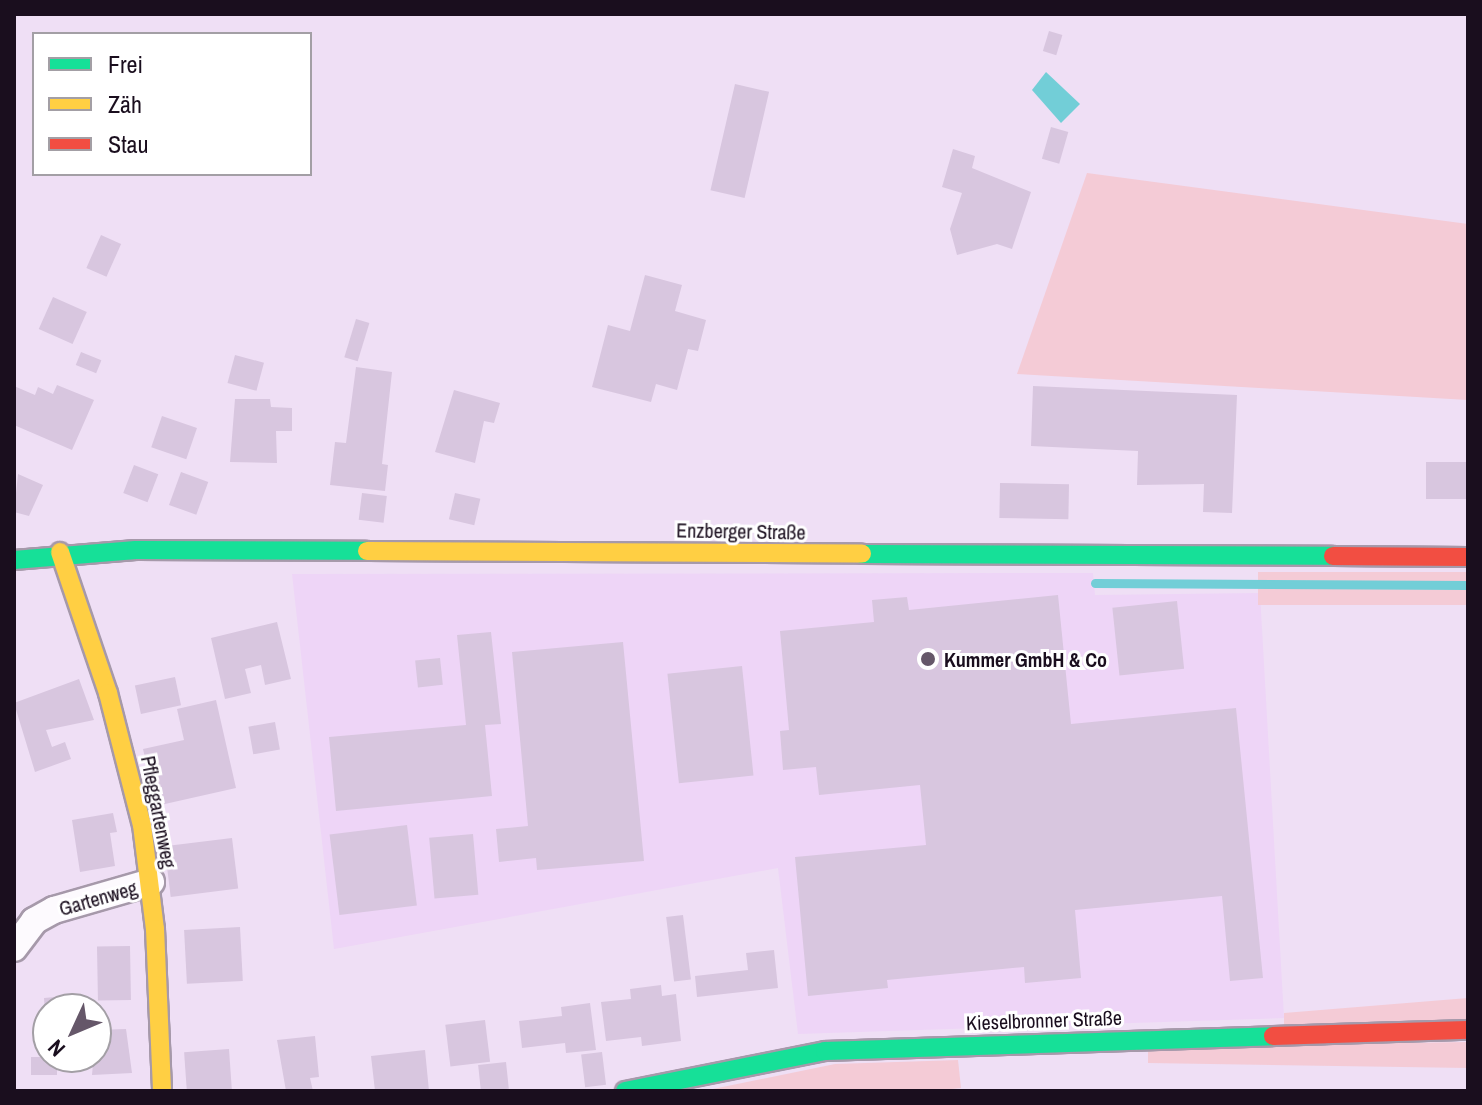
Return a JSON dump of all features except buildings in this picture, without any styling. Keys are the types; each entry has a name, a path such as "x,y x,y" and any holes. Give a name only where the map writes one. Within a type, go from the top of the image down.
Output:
{"main road":[{"name":"Enzberger Straße","path":"14,560 60,552 1468,557"},
{"name":"Pfleggartenweg","path":"60,552 130,771 151,882 162,1091"},
{"name":"Kieselbronner Straße","path":"625,1091 825,1051 1468,1030"}],"street":[{"name":"Gartenweg","path":"14,948 34,921 54,910 151,882"}],"shaded area":[{"path":"1087,173 1468,224 1468,400 1017,374"},
{"path":"1258,572 1468,572 1468,605 1258,605"},
{"path":"1093,573 1095,595 1260,593 1284,1018 798,1034 778,868 334,949 292,574"},
{"path":"1468,998 1468,1024 1284,1025 1284,1013"},
{"path":"1468,1042 1468,1068 1148,1063 1148,1047"},
{"path":"958,1060 961,1088 935,1091 703,1091 835,1064"}],"water":[{"path":"1046,72 1080,104 1061,123 1032,90"}],"waterway":[{"path":"1095,583 1468,585"}],"traffic: fast":[{"path":"14,560 136,550 367,551"},
{"path":"862,554 1333,556"},
{"path":"625,1091 825,1051 1273,1036"}],"traffic: slow":[{"path":"367,551 862,554"},
{"path":"60,552 108,693 142,825 155,929 162,1091"}],"traffic: jam":[{"path":"1333,556 1468,557"},
{"path":"1273,1036 1468,1030"}],"place":[{"name":"Kummer GmbH & Co","path":"928,659"}]}
